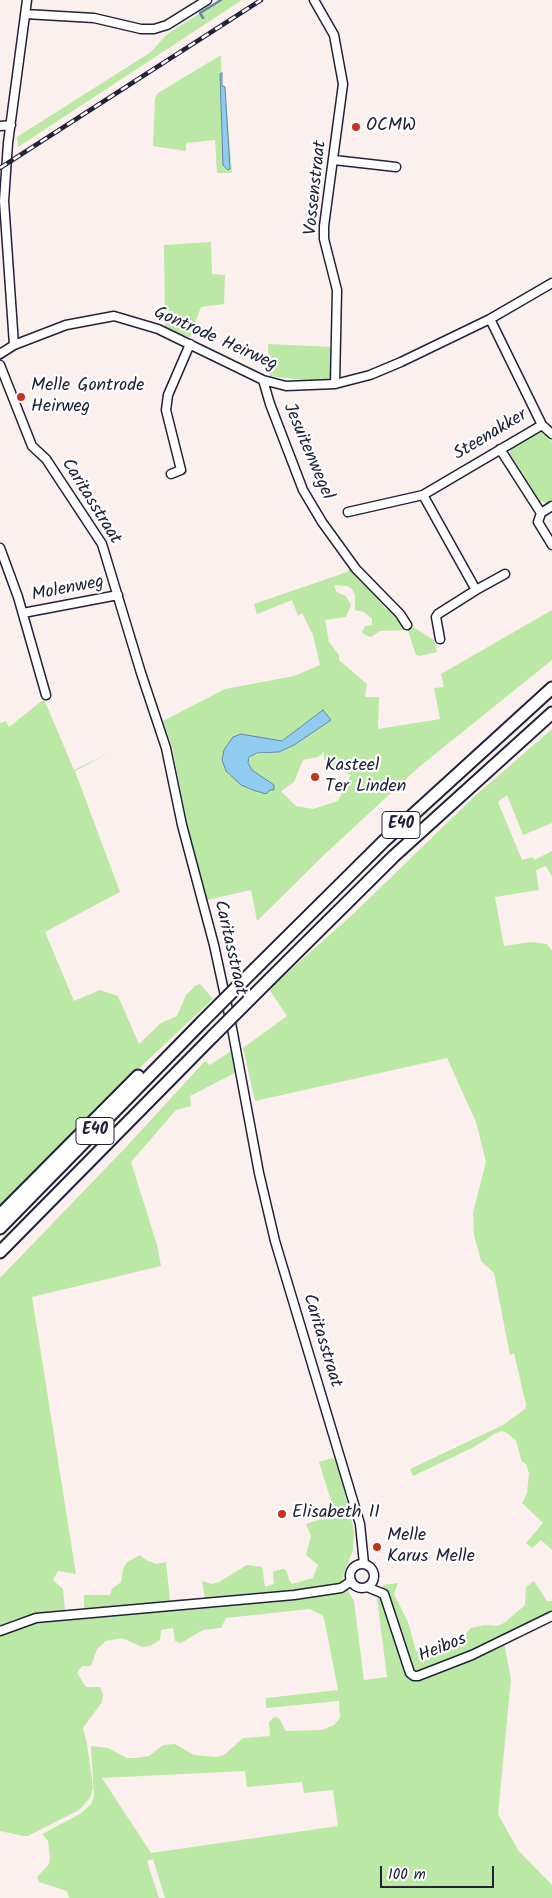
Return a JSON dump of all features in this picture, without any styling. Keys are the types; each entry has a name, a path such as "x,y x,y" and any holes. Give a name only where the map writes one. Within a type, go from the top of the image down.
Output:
{"highway":[{"name":"E40","path":"0,1228 190,1034 383,842 552,688"},
{"name":"E40","path":"0,1252 394,856 552,713"},
{"path":"0,1215 153,1062 190,1034"}],"street":[{"path":"14,345 4,201 11,125 27,0"},
{"path":"25,14 94,18 141,29 154,29 167,25 207,0"},
{"name":"Vossenstraat","path":"314,0 334,35 342,74 341,106 324,239 337,290 335,384"},
{"path":"0,126 11,125"},
{"path":"334,160 396,167"},
{"name":"Gontrode Heirweg","path":"0,354 14,345 66,325 114,316 140,322 264,380 286,386 335,384 370,375 401,362 490,319 552,283"},
{"name":"Steenakker","path":"348,512 423,495 542,426 490,319"},
{"path":"171,474 181,470 166,410 168,395 190,344"},
{"name":"Caritasstraat","path":"0,365 32,446 50,466 102,544 166,748 182,825 209,927 232,1028 259,1173 275,1240 360,1524 364,1564"},
{"name":"Jesuitenwegel","path":"264,380 270,404 303,490 319,517 356,569 400,614 406,625"},
{"path":"542,426 552,434"},
{"path":"500,449 541,513"},
{"path":"423,495 424,502 476,590"},
{"path":"552,506 541,513 538,522 552,545"},
{"name":"Molenweg","path":"0,548 23,613 46,695"},
{"path":"440,639 436,618 438,614 505,574"},
{"name":"Molenweg","path":"23,613 118,595"},
{"path":"364,1564 373,1571 374,1578 367,1587 356,1587 350,1582 350,1574 354,1566 364,1564"},
{"path":"0,1630 36,1618 294,1595 341,1588 350,1582"},
{"name":"Heibos","path":"367,1587 384,1594 410,1673 414,1676 472,1655 552,1616"}],"green space":[{"path":"221,0 242,0 18,147 17,137 151,52 167,34"},
{"path":"221,55 222,85 225,86 232,173 217,173 215,140 186,143 186,151 153,146 155,98 158,93"},
{"path":"211,242 212,274 225,275 224,304 201,307 190,337 165,329 164,245"},
{"path":"268,344 334,347 330,378 324,381 269,376"},
{"path":"541,430 546,431 552,442 552,500 546,503 540,501 510,454 510,449"},
{"path":"351,568 385,608 414,624 413,627 434,640 437,652 420,656 416,655 408,631 405,630 380,631 371,637 365,635 362,632 365,626 372,625 372,619 364,612 355,610 355,595 352,589 347,586 336,585 334,587 337,592 346,596 351,605 346,617 325,620 329,642 339,655 339,660 367,684 365,697 379,697 378,729 440,719 434,688 444,687 441,674 552,610 552,660 419,767 325,854 257,921 251,890 207,900 189,833 172,746 163,721 225,689 294,676 320,665 313,635 302,613 298,616 292,600 257,614 254,604 347,572","holes":["323,710 331,720 294,745 279,752 251,755 248,763 258,775 230,776 226,771 223,754 230,740 267,738 282,741","324,752 324,759 329,766 351,775 338,801 313,809 296,806 281,791 294,782 303,760 318,757"]},
{"path":"44,699 74,770 113,751 75,771 120,892 45,932 74,1001 100,990 118,996 139,1044 161,1023 177,1016 186,995 195,986 200,984 213,999 148,1060 0,1209 0,723 6,721 9,727"},
{"path":"552,729 552,823 523,835 507,795 498,802 522,860 533,857 534,860 552,851 552,877 546,866 536,870 539,890 495,897 504,946 531,942 547,944 552,951 552,1550 541,1540 532,1548 526,1543 543,1523 522,1503 527,1493 529,1473 526,1464 522,1462 516,1441 507,1433 502,1431 496,1433 474,1447 413,1476 410,1469 503,1425 525,1409 526,1405 514,1353 510,1355 494,1273 481,1261 474,1235 473,1213 486,1162 476,1122 447,1058 255,1101 243,1048 287,1016 269,989 353,914 477,794"},
{"path":"231,1051 235,1073 190,1096 191,1106 176,1110 131,1162 157,1245 161,1266 32,1297 76,1574 58,1571 53,1580 63,1589 65,1610 15,1619 0,1626 0,1278 126,1147 205,1061 210,1065"},
{"path":"332,1458 337,1460 354,1531 353,1550 343,1576 344,1584 354,1601 364,1680 387,1677 377,1599 383,1585 398,1583 394,1594 408,1622 416,1651 421,1654 436,1655 448,1652 471,1628 485,1625 497,1626 504,1623 525,1605 526,1587 534,1581 547,1601 552,1601 552,1620 504,1643 511,1679 498,1814 518,1850 552,1885 552,1898 165,1898 153,1859 147,1861 159,1898 69,1898 67,1891 39,1882 37,1877 49,1864 50,1858 48,1841 42,1834 80,1814 91,1804 94,1796 91,1746 108,1748 127,1758 135,1758 149,1756 163,1745 175,1744 194,1755 216,1757 224,1755 243,1738 270,1736 269,1722 274,1717 279,1718 286,1731 322,1730 334,1725 340,1718 339,1701 266,1708 266,1698 338,1690 324,1618 322,1615 309,1609 226,1618 221,1628 203,1630 181,1643 175,1641 173,1628 161,1630 160,1640 150,1646 142,1647 122,1638 106,1641 97,1649 91,1666 82,1666 77,1673 86,1687 100,1687 103,1694 102,1702 83,1728 93,1788 90,1798 79,1810 28,1836 23,1836 0,1831 0,1635 27,1624 149,1612 148,1604 84,1610 84,1595 110,1595 112,1589 121,1582 123,1569 127,1562 140,1555 156,1564 166,1562 170,1600 205,1598 202,1581 212,1584 219,1582 247,1565 262,1567 265,1587 274,1584 273,1572 278,1570 284,1569 287,1572 292,1584 313,1578 318,1565 306,1555 311,1536 306,1524 335,1514 319,1462","holes":["245,1771 247,1787 302,1782 304,1793 333,1790 338,1826 151,1853 102,1778"]}],"water":[{"path":"222,73 222,86 225,87 230,169 228,170 223,165 220,74"},
{"path":"323,710 331,720 294,745 279,752 257,753 249,757 248,763 252,770 274,785 274,790 270,790 266,794 253,790 241,785 226,771 222,760 224,750 233,737 241,734 282,741"}],"waterway":[{"path":"203,18 200,13 221,0"}],"railway":[{"path":"0,168 261,0"}],"place":[{"name":"OCMW","path":"356,127"},
{"name":"Melle Gontrode Heirweg","path":"21,397"},
{"name":"Kasteel Ter Linden","path":"315,777"},
{"name":"Elisabeth II","path":"282,1514"},
{"name":"Melle Karus Melle","path":"377,1547"}]}
